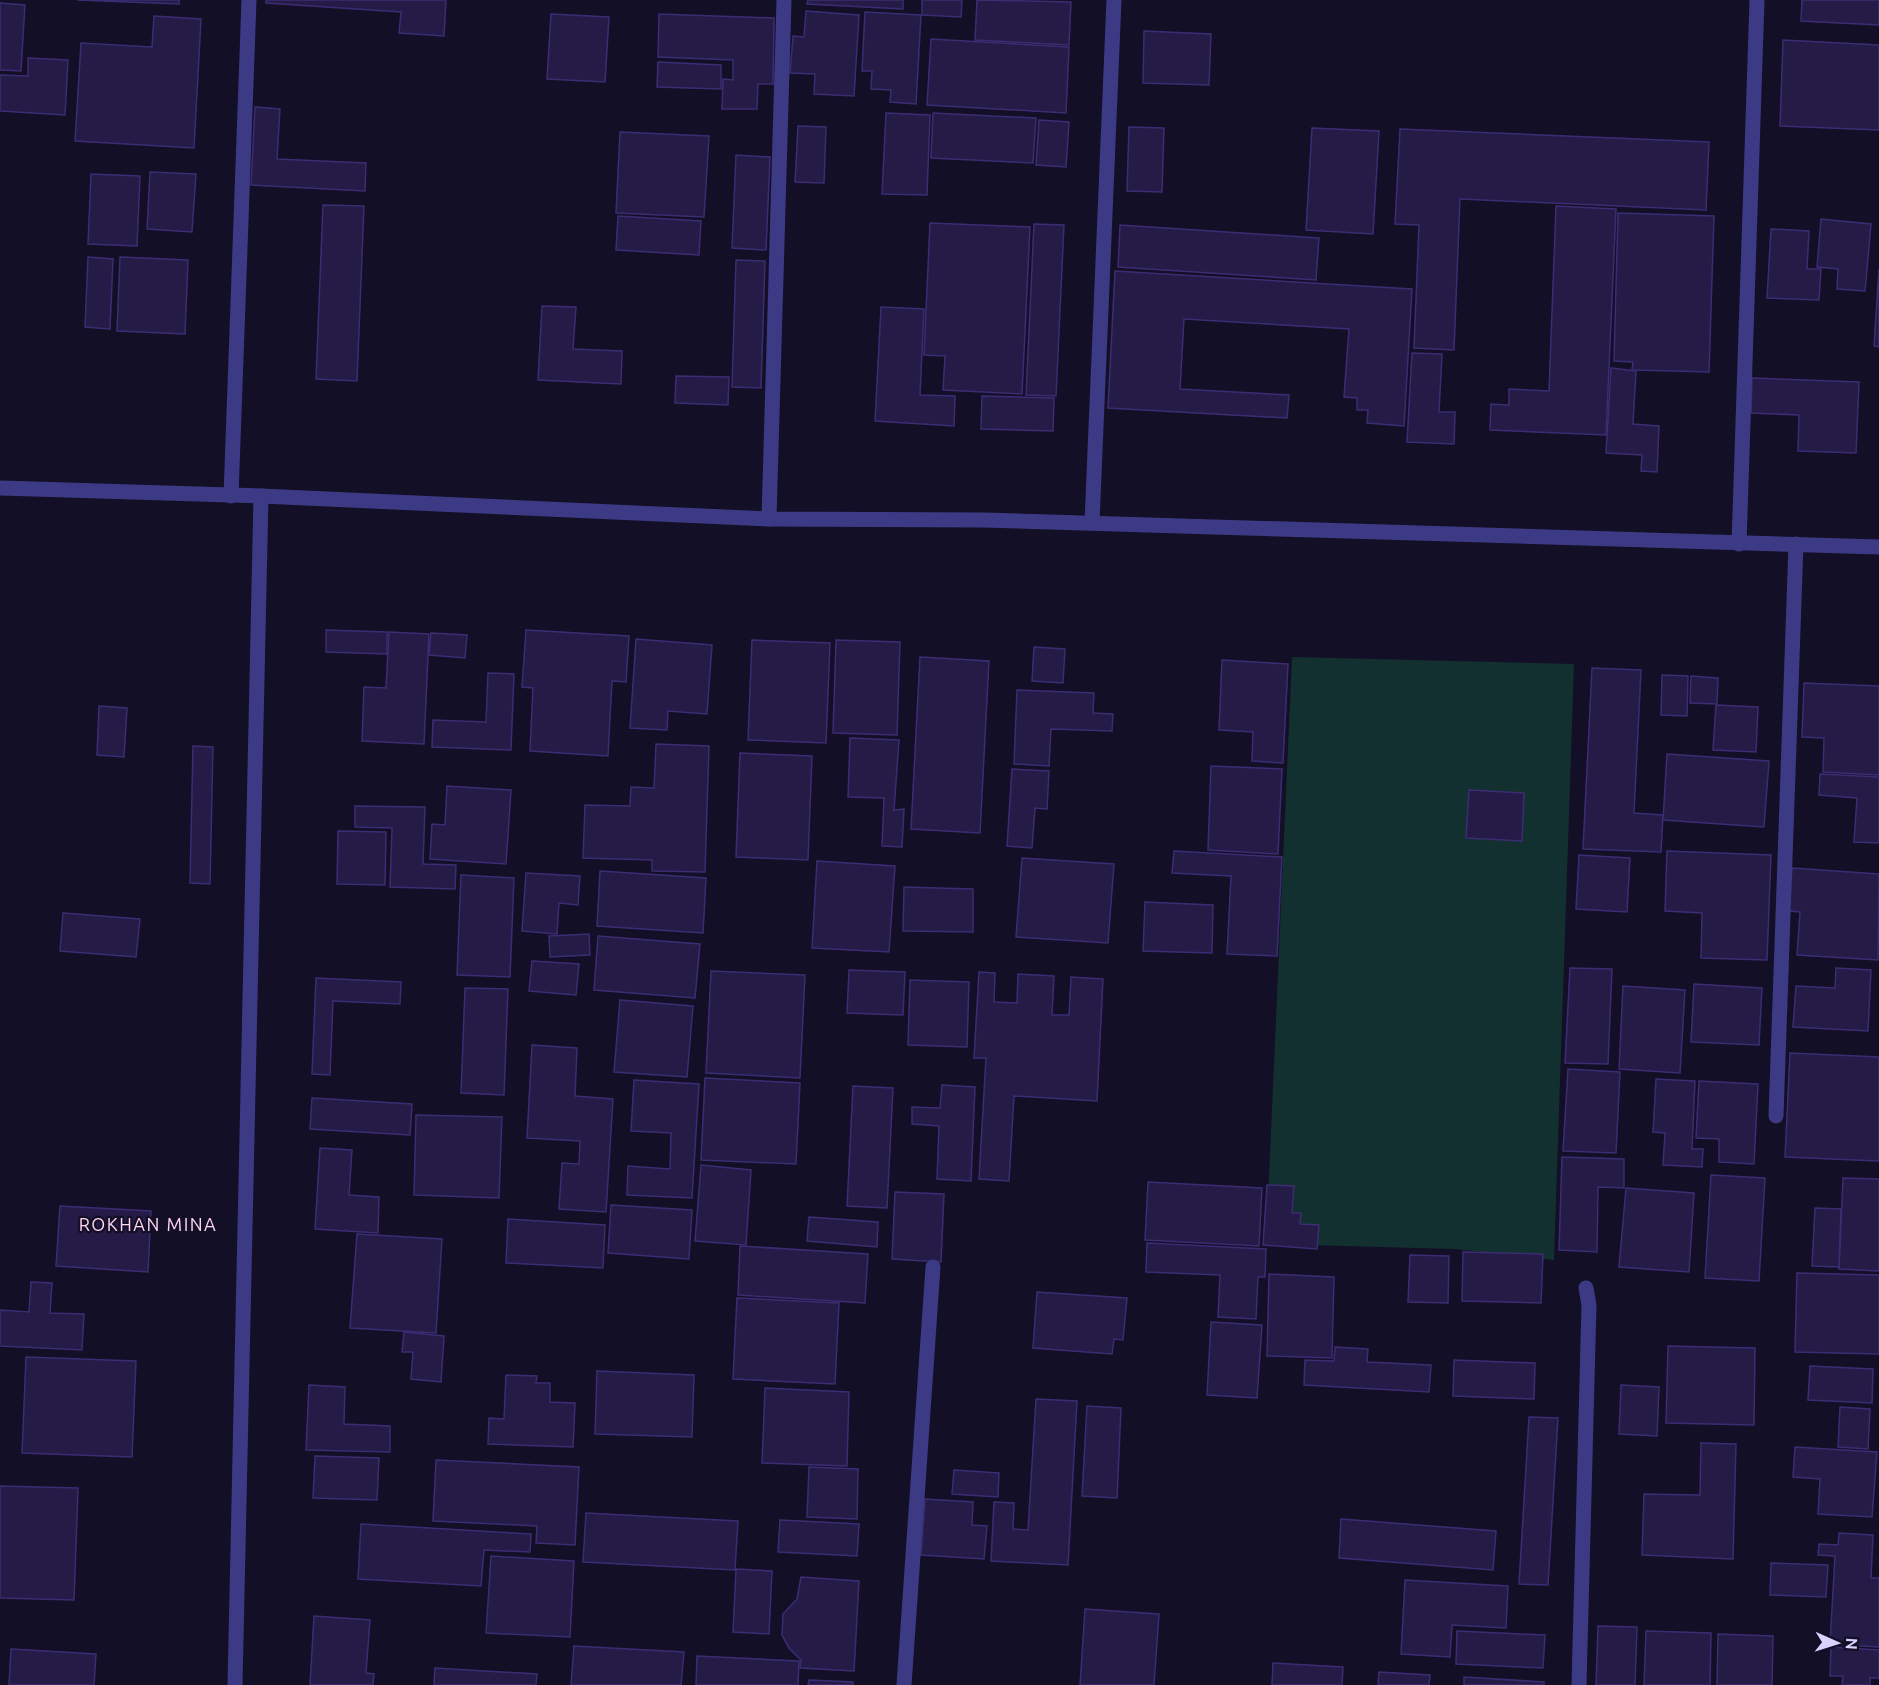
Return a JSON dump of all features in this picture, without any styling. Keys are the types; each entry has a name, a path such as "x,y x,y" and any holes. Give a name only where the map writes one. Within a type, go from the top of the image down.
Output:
{"street":[{"path":"231,496 249,0"},
{"path":"769,519 784,0"},
{"path":"1092,523 1114,0"},
{"path":"1739,544 1757,0"},
{"path":"0,489 261,496 769,519 1092,523 1879,547"},
{"path":"235,1685 261,496"},
{"path":"1776,1116 1796,544"},
{"path":"904,1685 933,1267"},
{"path":"1579,1685 1589,1305 1586,1288"}],"green space":[{"path":"1292,657 1574,664 1554,1260 1454,1249 1266,1244"}],"building":[{"path":"77,0 179,0 179,4"},
{"path":"266,0 446,0 444,36 399,33 401,12 266,3"},
{"path":"808,0 903,0 903,9 807,4"},
{"path":"922,0 962,0 961,17 922,15"},
{"path":"977,0 1071,2 1069,45 975,40"},
{"path":"1802,0 1879,0 1879,25 1801,21"},
{"path":"0,3 25,5 21,71 0,70"},
{"path":"806,11 859,15 854,96 814,94 815,74 790,73 793,36 804,37"},
{"path":"865,12 921,15 916,104 890,102 891,90 871,89 872,71 862,71"},
{"path":"551,14 609,17 605,82 547,79"},
{"path":"659,14 774,18 773,84 758,84 757,109 722,109 723,79 733,80 733,60 658,57"},
{"path":"154,16 201,19 194,148 75,141 81,43 152,47"},
{"path":"1144,31 1211,34 1209,85 1143,83"},
{"path":"931,39 1069,47 1066,113 927,105"},
{"path":"1783,40 1879,45 1879,130 1780,126"},
{"path":"28,58 68,60 65,115 0,111 0,75 28,76"},
{"path":"658,62 721,65 721,89 657,87"},
{"path":"255,107 280,109 277,159 366,163 365,191 251,185"},
{"path":"886,113 930,115 927,195 882,194"},
{"path":"933,113 1036,118 1033,163 931,158"},
{"path":"1039,120 1069,122 1066,167 1036,165"},
{"path":"798,126 826,127 824,183 795,182"},
{"path":"1129,127 1164,128 1162,192 1127,191"},
{"path":"1312,128 1379,131 1373,234 1306,230"},
{"path":"1400,129 1709,142 1706,210 1460,199 1454,350 1414,348 1419,225 1395,224"},
{"path":"620,132 709,136 704,217 616,213"},
{"path":"736,155 770,157 766,250 732,248"},
{"path":"150,172 196,174 192,232 147,229"},
{"path":"91,174 140,176 137,246 88,244"},
{"path":"323,205 364,206 357,381 316,379"},
{"path":"1556,206 1616,209 1606,435 1490,430 1491,404 1509,405 1509,389 1549,391"},
{"path":"1618,213 1714,216 1709,372 1632,370 1633,362 1614,361"},
{"path":"618,216 701,221 699,255 616,250"},
{"path":"1821,219 1871,224 1865,291 1837,289 1838,269 1817,267"},
{"path":"930,223 1030,227 1022,394 943,390 945,356 924,355"},
{"path":"1034,224 1064,225 1056,396 1026,395"},
{"path":"1120,225 1319,238 1316,280 1118,267"},
{"path":"1771,229 1809,231 1807,269 1821,269 1819,300 1767,298"},
{"path":"88,257 113,259 110,329 85,327"},
{"path":"120,257 188,260 185,334 117,331"},
{"path":"736,260 765,261 761,388 732,387"},
{"path":"1879,269 1879,347 1874,346"},
{"path":"1115,271 1412,289 1404,426 1367,423 1368,410 1357,410 1357,398 1344,397 1349,329 1184,319 1180,389 1289,395 1287,418 1108,408"},
{"path":"542,306 576,307 573,349 622,351 621,384 538,380"},
{"path":"881,307 924,309 920,395 955,396 954,426 875,421"},
{"path":"1412,353 1442,354 1439,412 1455,412 1454,444 1407,442"},
{"path":"1611,368 1636,371 1633,424 1659,426 1657,472 1641,471 1642,455 1606,453"},
{"path":"676,376 729,377 728,405 675,403"},
{"path":"1752,378 1859,382 1856,453 1798,451 1799,415 1751,413"},
{"path":"982,396 1054,398 1053,431 981,429"},
{"path":"326,630 387,632 387,654 326,652"},
{"path":"526,630 629,636 626,682 612,681 608,756 530,751 533,688 522,687"},
{"path":"389,632 429,634 424,744 362,741 364,687 386,688"},
{"path":"431,633 467,635 465,658 429,655"},
{"path":"636,639 712,645 707,714 668,711 667,730 630,728"},
{"path":"752,640 830,643 826,743 748,740"},
{"path":"836,640 900,642 897,735 833,733"},
{"path":"1034,647 1065,649 1063,683 1032,681"},
{"path":"920,657 989,661 980,833 911,829"},
{"path":"1222,660 1288,664 1283,763 1252,761 1253,732 1219,730"},
{"path":"1592,668 1641,670 1634,813 1663,815 1661,852 1583,849"},
{"path":"488,673 514,674 511,750 432,747 433,720 486,722"},
{"path":"1662,675 1688,676 1687,716 1661,715"},
{"path":"1691,676 1718,678 1717,704 1690,703"},
{"path":"1804,683 1879,686 1879,775 1823,772 1824,738 1802,737"},
{"path":"1017,690 1094,693 1093,713 1113,714 1112,731 1051,729 1049,766 1014,764"},
{"path":"1716,705 1758,707 1756,752 1713,750"},
{"path":"99,706 127,708 124,757 97,755"},
{"path":"850,738 899,740 894,810 904,809 902,847 882,846 884,798 848,797"},
{"path":"656,744 709,746 705,872 652,871 652,860 583,858 585,805 630,806 631,787 654,788"},
{"path":"193,746 213,747 210,884 190,883"},
{"path":"740,753 812,756 808,860 736,857"},
{"path":"1667,754 1769,761 1764,827 1663,820"},
{"path":"1211,766 1282,769 1278,854 1208,850"},
{"path":"1012,769 1049,771 1047,809 1035,808 1032,848 1007,846"},
{"path":"1820,774 1879,777 1879,843 1854,842 1857,798 1819,795"},
{"path":"447,786 511,790 506,864 430,859 432,824 445,825"},
{"path":"1469,790 1524,793 1522,841 1466,838"},
{"path":"355,806 425,807 423,864 456,865 455,889 390,887 392,828 355,827"},
{"path":"338,831 386,832 385,885 337,884"},
{"path":"1174,851 1282,857 1277,956 1227,954 1231,876 1172,873"},
{"path":"1667,851 1771,855 1767,960 1701,958 1702,913 1665,911"},
{"path":"1579,855 1630,858 1627,912 1576,909"},
{"path":"1022,858 1114,864 1108,943 1016,937"},
{"path":"817,861 895,866 889,952 812,948"},
{"path":"1792,868 1879,874 1878,960 1797,955 1800,912 1789,911"},
{"path":"600,871 706,878 703,933 597,926"},
{"path":"526,873 580,876 578,905 559,903 557,934 522,931"},
{"path":"461,875 514,878 510,977 457,975"},
{"path":"904,887 973,889 973,932 903,931"},
{"path":"1145,902 1213,905 1212,953 1143,951"},
{"path":"63,913 140,919 136,957 60,951"},
{"path":"589,934 590,955 550,957 549,936"},
{"path":"598,936 700,944 695,998 594,990"},
{"path":"532,961 579,964 576,995 529,991"},
{"path":"1570,968 1612,969 1608,1064 1565,1063"},
{"path":"1836,968 1871,970 1868,1031 1793,1027 1796,986 1835,988"},
{"path":"849,970 905,972 903,1015 847,1013"},
{"path":"711,971 805,975 800,1078 706,1073"},
{"path":"979,972 995,973 994,1002 1017,1003 1018,974 1054,976 1052,1015 1069,1015 1071,977 1103,979 1097,1101 1014,1096 1009,1181 979,1179 986,1058 974,1058"},
{"path":"316,978 401,982 400,1004 333,1001 330,1075 312,1074"},
{"path":"910,980 969,982 967,1047 908,1045"},
{"path":"1694,984 1762,988 1759,1045 1691,1042"},
{"path":"1623,986 1685,990 1680,1073 1619,1069"},
{"path":"465,988 508,989 504,1095 461,1093"},
{"path":"620,1000 693,1006 687,1077 614,1072"},
{"path":"532,1045 577,1048 575,1096 613,1099 606,1212 559,1209 562,1163 579,1164 580,1141 527,1138"},
{"path":"1790,1053 1879,1057 1879,1161 1785,1157"},
{"path":"1568,1069 1620,1072 1616,1153 1563,1151"},
{"path":"705,1078 800,1083 796,1164 701,1160"},
{"path":"1656,1079 1695,1081 1692,1149 1703,1149 1702,1167 1663,1165 1665,1133 1653,1132"},
{"path":"634,1080 699,1084 692,1198 627,1195 628,1166 670,1169 671,1133 631,1131"},
{"path":"1699,1081 1758,1084 1754,1164 1719,1162 1719,1139 1696,1138"},
{"path":"942,1085 975,1087 971,1181 937,1179 939,1126 912,1124 912,1107 940,1108"},
{"path":"853,1086 893,1088 887,1208 847,1206"},
{"path":"312,1098 412,1104 410,1135 310,1129"},
{"path":"416,1115 502,1117 499,1198 414,1195"},
{"path":"320,1148 352,1150 349,1195 379,1197 378,1233 315,1229"},
{"path":"1562,1157 1624,1159 1624,1188 1598,1187 1597,1252 1559,1250"},
{"path":"701,1165 751,1170 746,1245 695,1241"},
{"path":"1711,1175 1765,1178 1759,1281 1705,1278"},
{"path":"1843,1178 1879,1179 1879,1271 1839,1269"},
{"path":"1148,1182 1262,1188 1259,1246 1145,1240"},
{"path":"1267,1185 1294,1186 1292,1213 1301,1213 1300,1224 1319,1225 1317,1249 1263,1245"},
{"path":"1626,1188 1694,1193 1689,1272 1619,1267"},
{"path":"895,1192 944,1194 941,1262 892,1259"},
{"path":"611,1205 692,1210 689,1259 608,1253"},
{"path":"60,1206 151,1211 148,1272 56,1266"},
{"path":"1815,1208 1841,1209 1839,1267 1812,1266"},
{"path":"809,1217 878,1222 877,1247 807,1241"},
{"path":"508,1219 605,1225 603,1268 506,1263"},
{"path":"357,1234 442,1239 436,1333 350,1328"},
{"path":"1147,1243 1266,1249 1265,1277 1258,1277 1256,1319 1218,1317 1220,1275 1146,1272"},
{"path":"740,1246 868,1254 865,1303 738,1295"},
{"path":"1463,1252 1543,1254 1541,1303 1462,1301"},
{"path":"1410,1255 1449,1256 1448,1303 1408,1302"},
{"path":"1797,1273 1879,1275 1879,1354 1795,1352"},
{"path":"1269,1274 1334,1277 1332,1358 1267,1356"},
{"path":"31,1282 52,1283 50,1313 84,1314 82,1350 0,1346 0,1310 29,1312"},
{"path":"1037,1292 1127,1298 1123,1340 1114,1339 1112,1354 1033,1348"},
{"path":"737,1298 839,1303 835,1384 733,1379"},
{"path":"1211,1322 1262,1325 1257,1398 1207,1395"},
{"path":"404,1332 444,1336 441,1382 411,1379 413,1352 402,1352"},
{"path":"1668,1346 1755,1348 1754,1425 1666,1423"},
{"path":"1335,1347 1368,1349 1367,1362 1431,1365 1429,1392 1304,1385 1305,1360 1334,1361"},
{"path":"26,1357 136,1361 132,1457 22,1453"},
{"path":"1454,1360 1535,1363 1534,1399 1453,1396"},
{"path":"1810,1366 1873,1369 1872,1403 1808,1400"},
{"path":"597,1371 694,1375 692,1437 595,1434"},
{"path":"506,1375 537,1376 536,1383 550,1383 550,1402 575,1403 573,1447 488,1444 489,1418 504,1419"},
{"path":"309,1385 345,1387 344,1424 390,1426 390,1452 306,1450"},
{"path":"1621,1385 1659,1387 1657,1436 1619,1434"},
{"path":"765,1388 849,1392 847,1466 762,1463"},
{"path":"1036,1399 1077,1401 1068,1565 991,1561 994,1502 1014,1503 1013,1529 1028,1530"},
{"path":"1087,1406 1121,1408 1117,1498 1082,1496"},
{"path":"1840,1407 1870,1409 1868,1449 1838,1447"},
{"path":"1529,1417 1558,1418 1548,1585 1519,1584"},
{"path":"1701,1443 1736,1444 1733,1559 1642,1555 1644,1494 1700,1495"},
{"path":"1795,1447 1877,1452 1872,1517 1818,1514 1820,1479 1793,1477"},
{"path":"315,1456 379,1458 377,1500 313,1498"},
{"path":"436,1460 579,1467 575,1545 536,1543 537,1526 433,1521"},
{"path":"809,1467 858,1469 857,1519 807,1517"},
{"path":"954,1470 999,1473 998,1497 952,1494"},
{"path":"0,1486 78,1488 74,1600 0,1598"},
{"path":"925,1499 973,1502 972,1525 987,1526 984,1559 921,1555"},
{"path":"586,1513 738,1521 735,1570 583,1562"},
{"path":"1341,1519 1496,1531 1493,1570 1339,1558"},
{"path":"780,1520 859,1524 857,1556 778,1552"},
{"path":"361,1524 531,1534 530,1552 484,1550 481,1586 358,1579"},
{"path":"1839,1533 1873,1535 1871,1578 1879,1578 1879,1647 1830,1644 1835,1556 1818,1555 1819,1544 1838,1545"},
{"path":"491,1556 574,1561 570,1637 486,1633"},
{"path":"1771,1563 1828,1565 1826,1597 1770,1595"},
{"path":"736,1569 772,1571 769,1634 733,1632"},
{"path":"801,1577 859,1581 854,1671 800,1668 801,1660 789,1648 782,1635 783,1614 797,1599"},
{"path":"1405,1580 1508,1586 1506,1628 1452,1625 1450,1657 1401,1654"},
{"path":"1085,1609 1159,1614 1154,1685 1080,1685"},
{"path":"314,1616 370,1620 366,1673 374,1674 373,1685 310,1685"},
{"path":"1598,1626 1637,1627 1635,1685 1596,1685"},
{"path":"1457,1631 1545,1635 1543,1668 1456,1664"},
{"path":"1646,1631 1711,1633 1710,1685 1644,1685"},
{"path":"1718,1634 1773,1636 1772,1685 1717,1685"},
{"path":"574,1646 684,1652 681,1685 571,1685"},
{"path":"1831,1647 1879,1650 1879,1678 1870,1678 1870,1685 1842,1685 1843,1676 1830,1676"},
{"path":"11,1649 96,1654 94,1685 9,1685"},
{"path":"697,1656 799,1661 798,1685 696,1685"},
{"path":"1273,1663 1343,1667 1342,1685 1272,1685"},
{"path":"435,1668 537,1674 536,1685 434,1685"},
{"path":"1379,1672 1430,1675 1429,1685 1378,1685"},
{"path":"1464,1677 1544,1682 1544,1685 1464,1685"},
{"path":"809,1680 853,1682 853,1685 808,1685"}],"district":[{"name":"ROKHAN MINA","path":"148,1225"}]}
